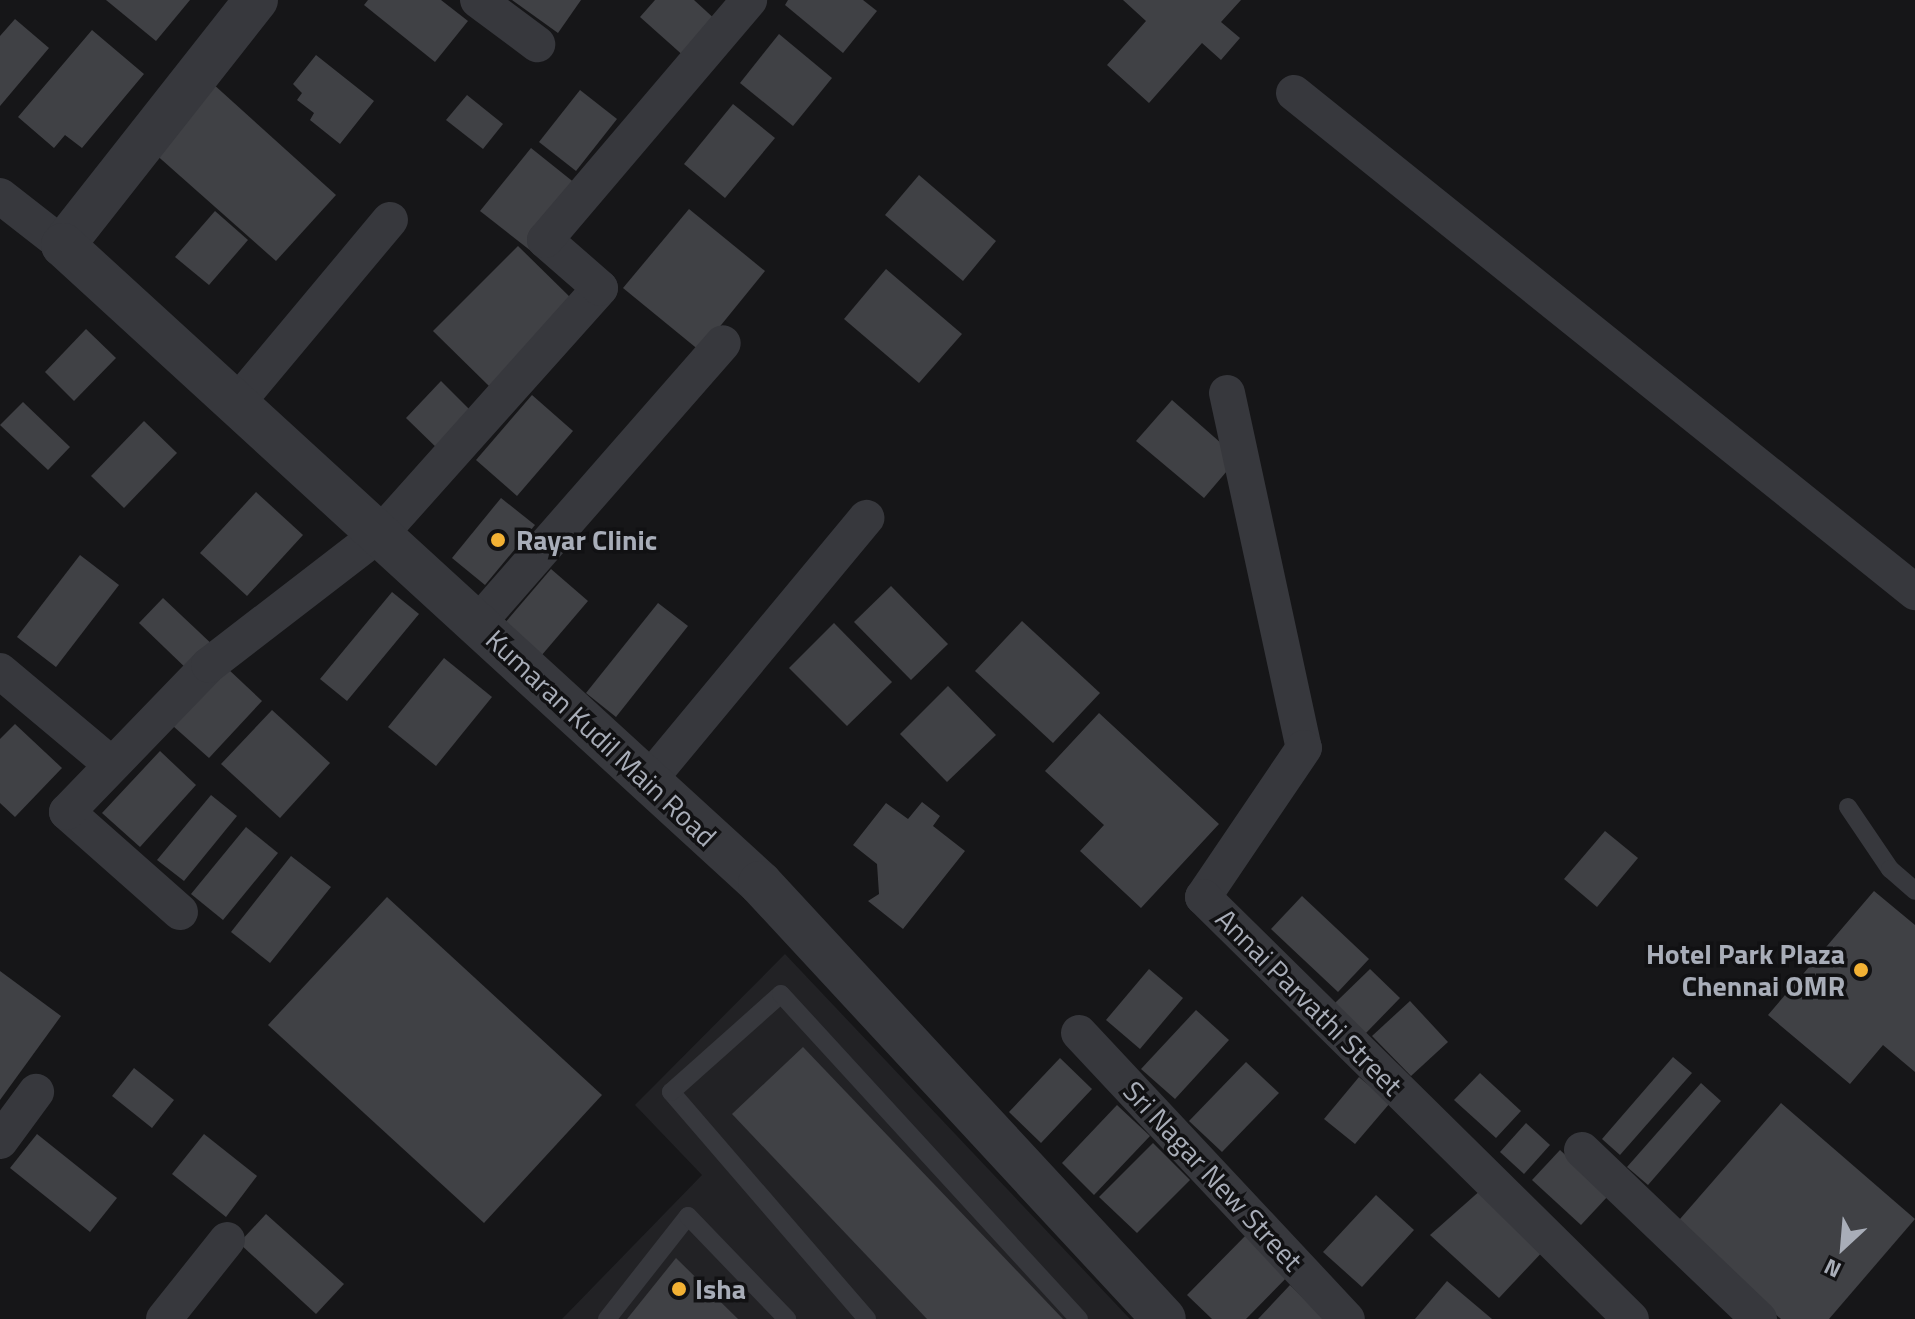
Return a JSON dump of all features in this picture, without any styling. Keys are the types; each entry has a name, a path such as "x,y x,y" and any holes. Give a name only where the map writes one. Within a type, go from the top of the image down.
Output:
{"street":[{"path":"63,245 256,0"},
{"path":"478,0 537,44"},
{"path":"180,912 67,812 209,665 382,532 600,288 545,240 749,0"},
{"path":"1294,93 1915,592"},
{"name":"Kumaran Kudil Main Road","path":"0,196 63,245 236,404 382,532 782,906 1164,1319"},
{"path":"236,404 390,220"},
{"path":"477,624 723,343"},
{"name":"Annai Parvathi Street","path":"1227,393 1304,748 1203,897 1631,1319"},
{"path":"648,781 866,518"},
{"path":"0,671 112,765"},
{"name":"Sri Nagar New Street","path":"1079,1033 1347,1319"},
{"path":"0,1141 36,1092"},
{"path":"1582,1150 1759,1319"},
{"path":"164,1319 227,1240"}],"lane":[{"path":"1848,807 1890,869 1915,891"},
{"path":"867,1319 671,1092 781,994 1079,1319"},
{"path":"607,1319 688,1216 787,1319"}],"shaded area":[{"path":"785,954 1130,1319 562,1319 702,1175 635,1105"}],"building":[{"path":"106,0 190,0 156,41"},
{"path":"368,0 441,0 468,21 435,62 364,5"},
{"path":"512,0 581,0 558,33"},
{"path":"655,0 694,0 718,22 686,58 640,17"},
{"path":"788,0 863,0 877,11 843,53 785,5"},
{"path":"1123,0 1241,0 1221,22 1240,38 1221,60 1202,43 1149,103 1107,65 1146,21"},
{"path":"15,19 49,48 0,106 0,36"},
{"path":"92,30 144,74 82,148 65,135 54,148 18,117"},
{"path":"779,34 832,78 793,126 740,83"},
{"path":"316,55 374,101 340,144 310,120 314,113 297,100 302,93 293,84"},
{"path":"212,83 336,195 276,261 153,152"},
{"path":"580,90 617,119 576,171 539,142"},
{"path":"467,95 503,124 483,149 446,120"},
{"path":"733,104 775,138 725,198 684,164"},
{"path":"531,148 581,188 531,251 480,211"},
{"path":"919,175 996,241 963,281 885,215"},
{"path":"689,209 765,271 700,351 623,288"},
{"path":"215,211 248,240 209,285 175,257"},
{"path":"518,246 574,301 489,386 433,331"},
{"path":"886,269 962,334 919,383 844,319"},
{"path":"86,329 116,358 74,401 45,372"},
{"path":"441,381 477,417 442,453 406,418"},
{"path":"532,395 573,431 517,496 476,460"},
{"path":"1172,400 1238,458 1204,498 1136,441"},
{"path":"23,402 70,447 48,470 0,425"},
{"path":"144,421 177,453 124,508 91,476"},
{"path":"256,492 303,535 247,596 200,553"},
{"path":"501,498 535,525 485,585 452,558"},
{"path":"80,555 119,585 56,667 17,637"},
{"path":"551,569 588,601 541,656 504,624"},
{"path":"891,586 948,644 911,680 854,622"},
{"path":"392,592 419,614 347,701 320,679"},
{"path":"163,598 216,648 191,673 139,623"},
{"path":"658,603 688,626 616,717 586,693"},
{"path":"1022,621 1100,693 1053,743 975,671"},
{"path":"834,623 892,682 847,726 789,668"},
{"path":"444,658 492,697 436,766 388,727"},
{"path":"227,668 262,701 209,758 173,726"},
{"path":"948,686 996,735 947,782 900,734"},
{"path":"272,710 330,763 280,818 221,764"},
{"path":"1099,713 1219,824 1141,908 1080,851 1104,825 1045,771"},
{"path":"15,724 62,768 15,817 0,803 0,739"},
{"path":"160,751 196,785 140,847 102,813"},
{"path":"211,795 237,816 184,881 157,860"},
{"path":"922,802 940,816 933,826 965,851 903,929 868,901 879,894 877,864 853,845 886,803 908,819"},
{"path":"246,827 278,853 223,920 191,894"},
{"path":"1605,831 1638,858 1597,907 1564,879"},
{"path":"291,856 331,887 270,963 231,932"},
{"name":"Hotel Park Plaza Chennai OMR","path":"1874,891 1915,925 1915,1072 1883,1045 1850,1084 1768,1015"},
{"path":"1302,896 1369,959 1338,992 1271,929"},
{"path":"387,897 602,1095 484,1223 268,1025"},
{"path":"1149,969 1183,998 1140,1049 1106,1020"},
{"path":"1370,969 1400,998 1365,1034 1335,1003"},
{"path":"0,971 61,1016 0,1100"},
{"path":"1410,1001 1448,1042 1411,1076 1372,1036"},
{"path":"1196,1010 1229,1040 1175,1099 1141,1069"},
{"path":"803,1047 1063,1319 927,1319 732,1114"},
{"path":"1673,1057 1692,1073 1620,1155 1602,1139"},
{"path":"1060,1058 1092,1089 1041,1143 1009,1112"},
{"path":"1246,1062 1279,1093 1222,1152 1189,1121"},
{"path":"134,1068 174,1100 152,1128 112,1096"},
{"path":"1480,1073 1521,1111 1496,1138 1454,1100"},
{"path":"1359,1077 1390,1103 1355,1144 1324,1119"},
{"path":"1701,1083 1721,1101 1648,1185 1627,1167"},
{"path":"1781,1103 1915,1219 1829,1319 1781,1319 1673,1227"},
{"path":"1117,1105 1150,1136 1094,1195 1062,1163"},
{"path":"1526,1123 1550,1145 1524,1174 1500,1152"},
{"path":"37,1134 117,1198 90,1232 10,1168"},
{"path":"204,1134 257,1176 226,1217 172,1174"},
{"path":"1153,1143 1190,1180 1137,1233 1099,1197"},
{"path":"1560,1150 1609,1195 1581,1225 1532,1180"},
{"path":"1482,1189 1546,1248 1499,1298 1430,1235"},
{"path":"1376,1195 1414,1230 1362,1287 1323,1252"},
{"path":"266,1214 344,1284 316,1314 239,1243"},
{"path":"1252,1229 1294,1270 1246,1319 1212,1319 1187,1295"},
{"name":"Isha","path":"676,1258 738,1319 627,1319"},
{"path":"1447,1281 1492,1319 1415,1319"},
{"path":"1290,1285 1325,1319 1258,1319"}],"place":[{"name":"Rayar Clinic","path":"498,540"},
{"name":"Hotel Park Plaza Chennai OMR","path":"1861,970"},
{"name":"Isha","path":"679,1289"}]}
